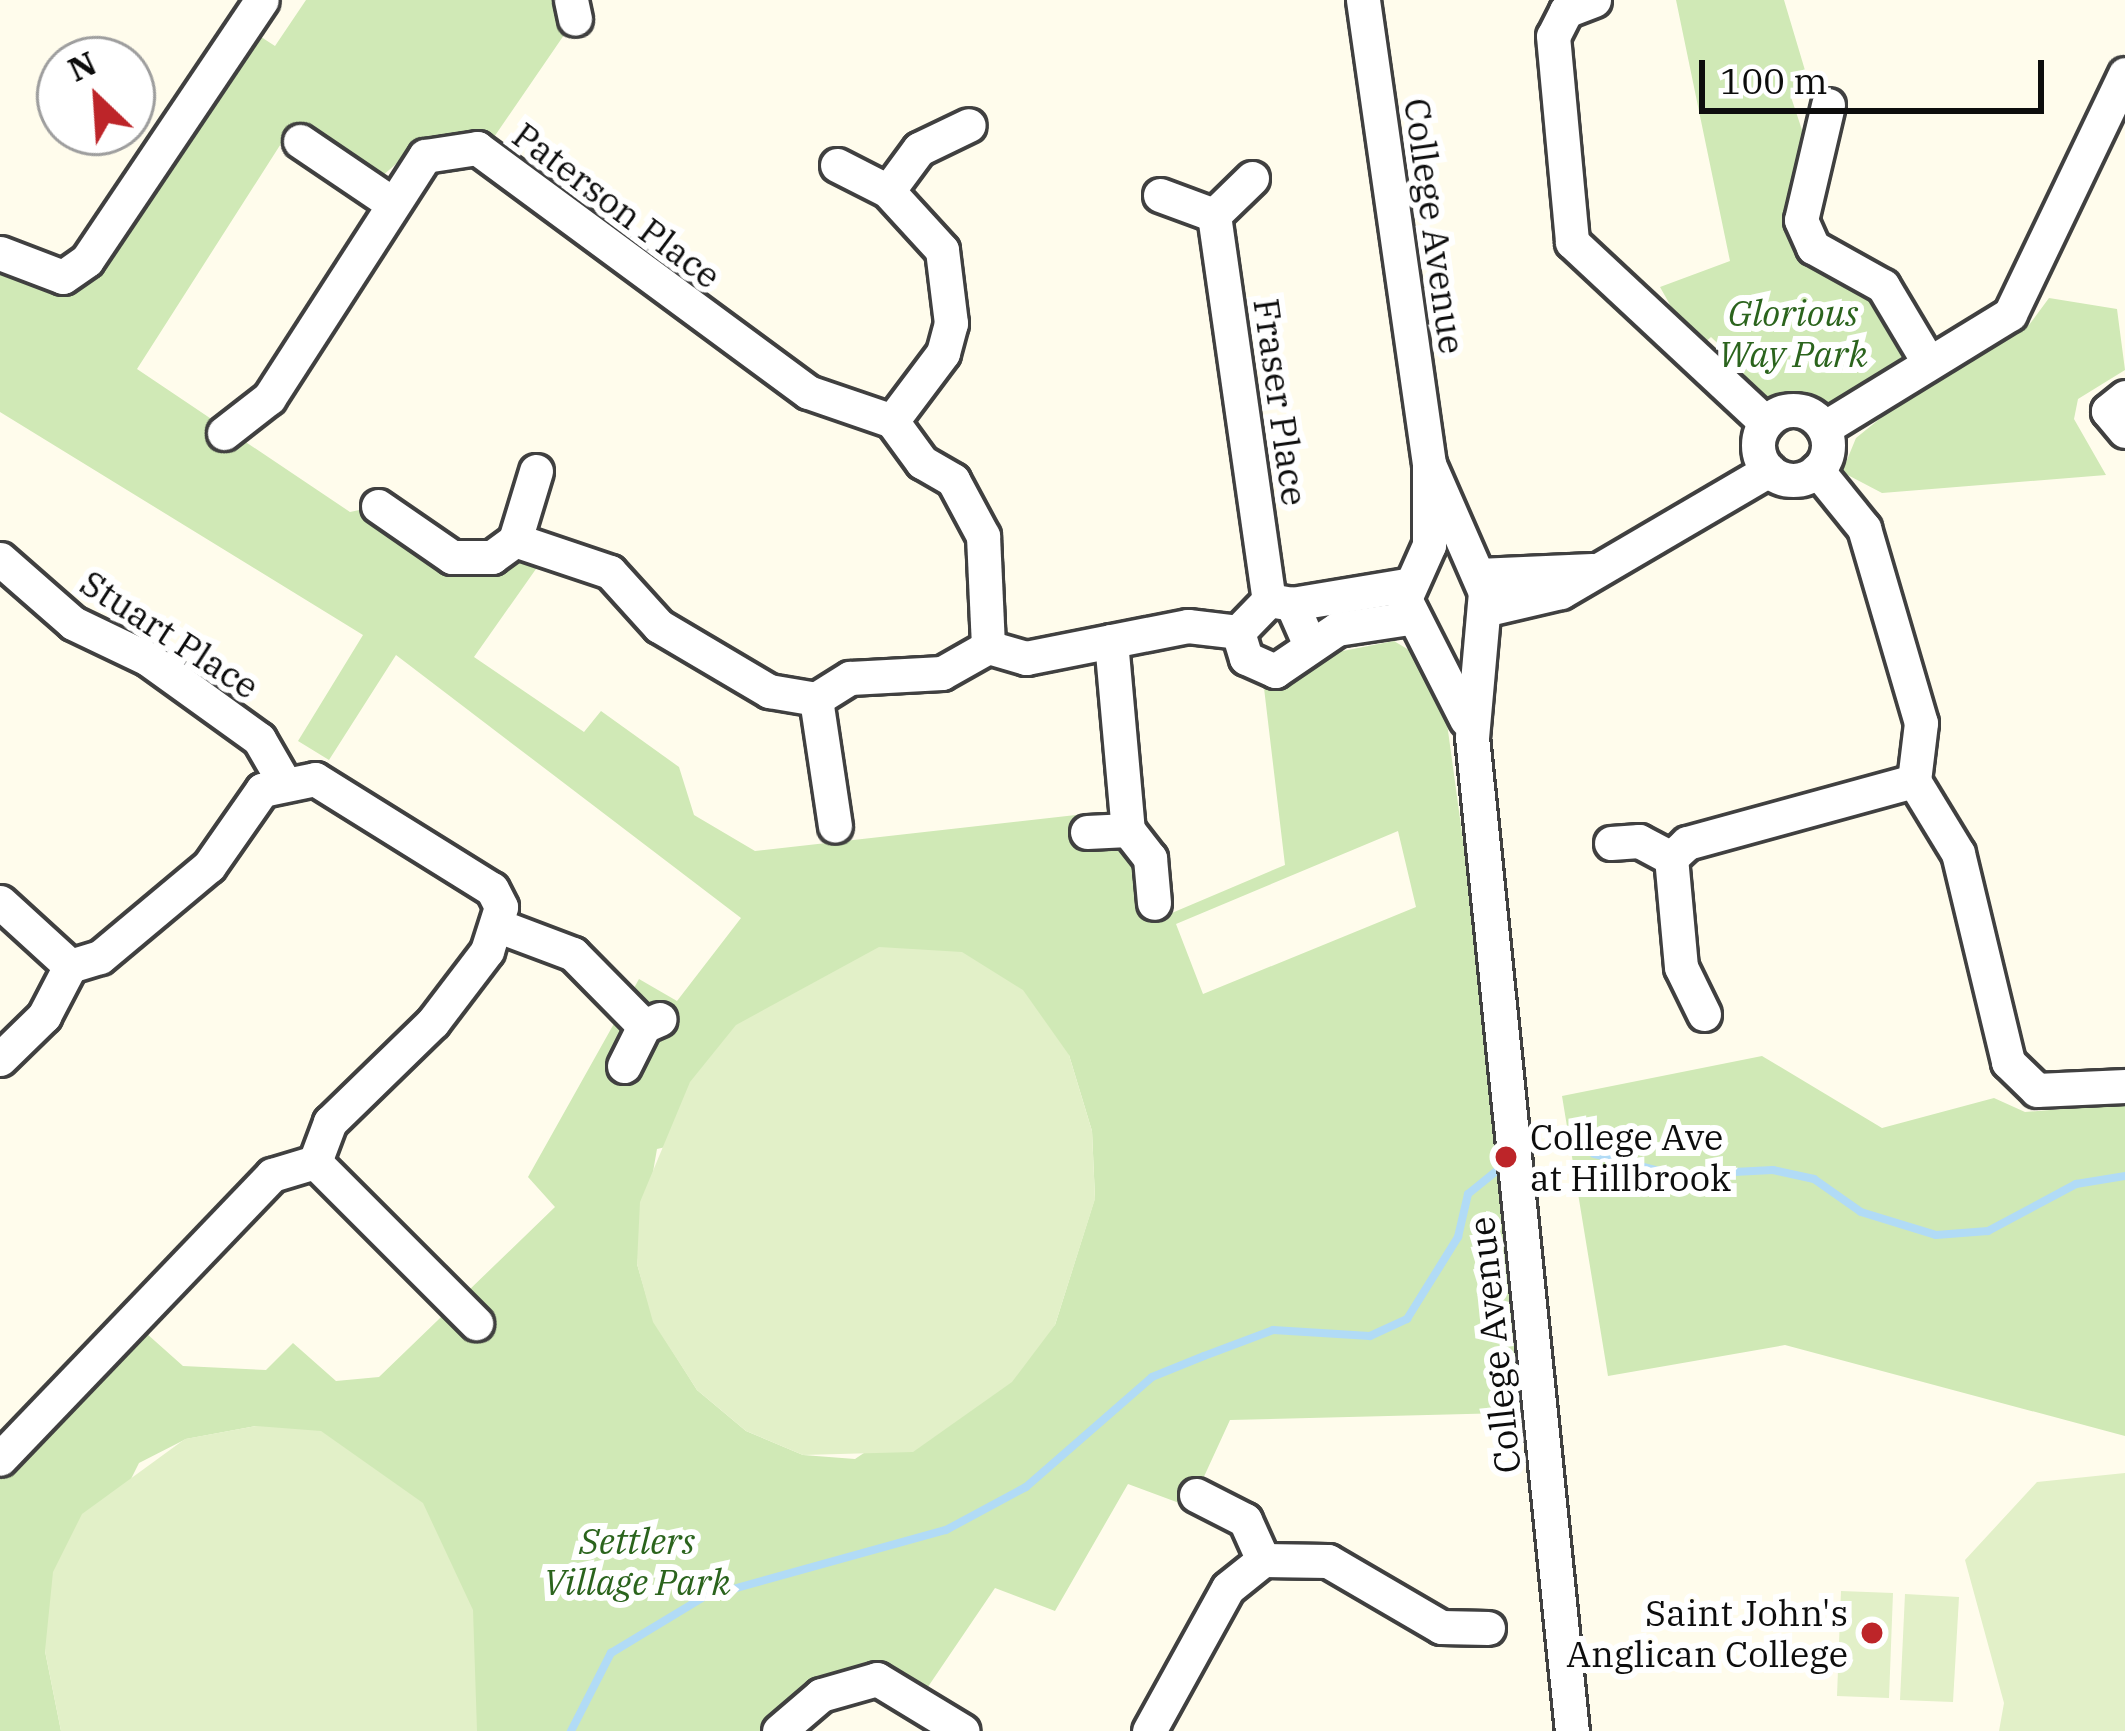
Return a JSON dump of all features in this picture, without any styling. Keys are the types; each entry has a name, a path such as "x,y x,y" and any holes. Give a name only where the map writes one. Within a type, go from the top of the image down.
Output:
{"street":[{"path":"0,253 63,277 87,260 262,0"},
{"name":"College Avenue","path":"1363,0 1429,464 1417,602 1472,736"},
{"path":"1594,0 1566,11 1553,36 1572,242 1766,423"},
{"path":"1824,428 1857,416 1927,358 2028,293 2125,74"},
{"path":"1828,105 1801,220 1813,247 1883,286 1927,358"},
{"path":"888,191 919,149 969,125"},
{"path":"300,141 387,200"},
{"name":"Paterson Place","path":"224,434 268,398 298,338 358,268 387,200 425,156 477,148 808,392 892,421 972,503 988,647"},
{"path":"837,165 888,191 942,250 951,323 943,353 892,421"},
{"path":"1160,195 1214,215 1252,178"},
{"name":"Fraser Place","path":"1214,215 1280,602 1309,643"},
{"path":"1817,470 1789,479 1769,470 1758,447 1766,423 1796,410 1824,428"},
{"path":"1824,428 1817,470 1864,528 1921,723 1914,782 1958,853 2020,1082 2056,1093 2125,1086"},
{"name":"College Avenue","path":"1429,464 1472,570 1482,614 1472,736 1572,1731"},
{"path":"515,540 575,553 659,626 769,691 816,700 850,679 942,674 988,647 1026,658 1188,626 1238,632 1280,602 1417,602 1455,638 1482,614 1561,592 1769,470"},
{"path":"378,506 452,557 492,557 515,540 536,471"},
{"name":"Stuart Place","path":"0,559 73,623 148,659 260,739 285,784"},
{"path":"1238,632 1246,658 1275,671 1309,643 1417,602 1472,570 1592,570"},
{"path":"1111,641 1128,830 1150,858 1154,903"},
{"path":"816,700 835,826"},
{"path":"0,1059 44,1016 70,966 100,957 208,866 262,790 315,779 492,890 499,926 433,1022 330,1122 315,1162"},
{"path":"1671,858 1687,843 1914,782"},
{"path":"1088,832 1128,830"},
{"path":"1611,843 1639,841 1671,858"},
{"path":"1671,858 1681,967 1704,1014"},
{"path":"0,902 70,966"},
{"path":"499,926 573,954 653,1022 624,1066"},
{"path":"315,1162 476,1323"},
{"path":"0,1459 272,1175 315,1162"},
{"path":"1196,1496 1245,1520 1263,1560"},
{"path":"1149,1731 1228,1588 1263,1560 1328,1562 1442,1627 1488,1628"},
{"path":"779,1731 821,1695 878,1679 963,1731"}],"green space":[{"name":"Settlers Village Park","path":"262,0 281,0 258,35 275,46 306,0 571,0 575,19 492,140 459,132 419,144 381,177 291,128 137,369 350,512 378,506 492,557 543,559 474,657 584,732 601,711 679,767 694,815 755,851 1129,809 1144,918 1160,918 1285,865 1264,688 1322,655 1394,641 1429,662 1443,694 1541,1412 1230,1420 1190,1507 1128,1484 1055,1611 995,1588 917,1703 878,1679 779,1731 477,1731 256,1426 186,1439 139,1463 45,1651 61,1731 0,1731 0,1459 128,1317 183,1366 266,1370 293,1343 336,1381 379,1377 555,1207 528,1177 639,979 677,1001 741,918 396,655 329,760 298,741 363,635 0,412 0,253 62,277 149,156 156,156 156,147","holes":["1398,831 1416,907 1203,994 1176,924","1069,1055 1092,1131 1095,1198 1055,1325 855,1459 803,1455 746,1431 697,1390 654,1322 637,1264 657,1149"]},
{"name":"Glorious Way Park","path":"1676,0 1784,0 1807,77 1791,97 1804,136 1792,236 1802,261 1874,298 1904,354 1890,375 1831,407 1747,396 1721,375 1735,360 1711,337 1696,351 1660,287 1730,261"},
{"path":"2049,298 2117,309 2125,370 2078,399 2074,419 2106,475 1882,493 1842,472 1856,438 1941,369 2029,325"},
{"path":"879,947 962,952 1023,990 1069,1055 1092,1131 1095,1199 1055,1325 1012,1382 913,1452 803,1455 746,1431 697,1390 653,1322 637,1264 640,1202 690,1082 736,1025"},
{"path":"1762,1056 1882,1128 1994,1098 2025,1112 2125,1104 2125,1436 1785,1345 1608,1376 1562,1096"},
{"path":"256,1426 321,1431 423,1503 473,1610 477,1731 61,1731 45,1651 53,1572 82,1514 185,1439"},
{"path":"2125,1473 2125,1731 1999,1731 2004,1703 1965,1560 2037,1482"},
{"path":"1841,1591 1893,1593 1889,1698 1837,1696"},
{"path":"1905,1594 1959,1597 1953,1702 1900,1700"}],"waterway":[{"path":"1594,1154 1675,1175 1773,1170 1814,1179 1861,1212 1936,1235 1988,1231 2076,1184 2125,1176"},
{"path":"571,1731 611,1653 704,1597 946,1530 1026,1487 1152,1377 1204,1356 1273,1330 1370,1336 1407,1319 1458,1237 1468,1194 1498,1170"}],"place":[{"name":"College Ave at Hillbrook","path":"1506,1157"},
{"name":"Saint John's Anglican College","path":"1872,1633"}]}
